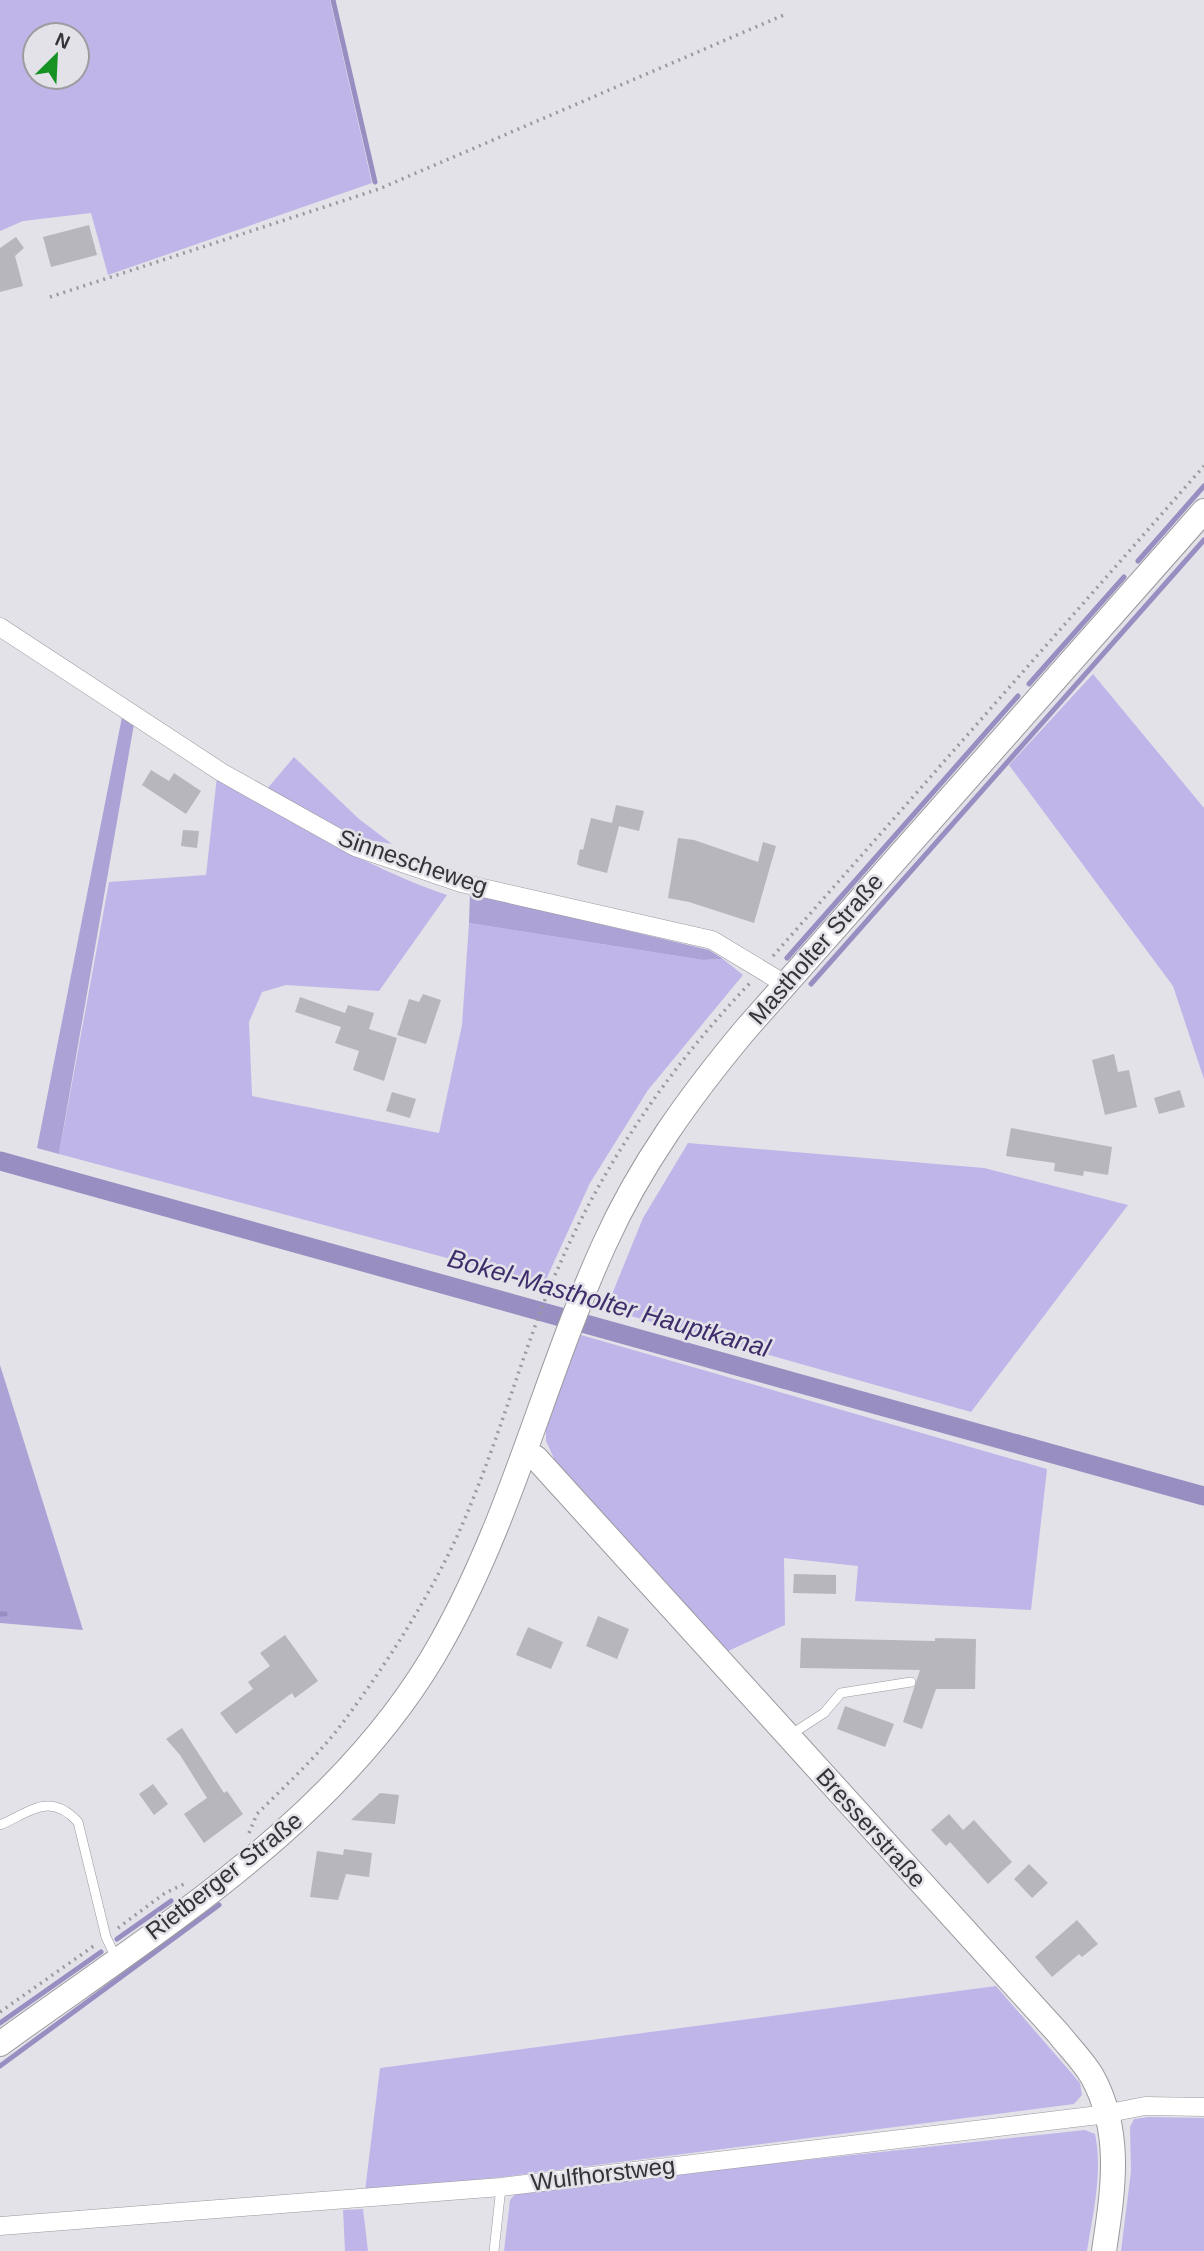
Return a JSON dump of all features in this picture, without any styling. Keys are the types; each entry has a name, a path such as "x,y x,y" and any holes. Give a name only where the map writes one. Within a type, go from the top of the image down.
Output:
{"main road":[{"name":"Mastholter Straße","path":"525,1451 584,1292 623,1205 660,1139 701,1082 1204,511"},
{"name":"Bresserstraße","path":"525,1451 536,1458 1058,2033 1091,2075 1108,2113 1114,2152 1114,2186 1104,2251"},
{"name":"Rietberger Straße","path":"0,2044 286,1833 368,1747 441,1644 486,1558 525,1451"}],"street":[{"name":"Sinnescheweg","path":"0,627 221,772 355,847 461,883 712,940 785,984"},
{"name":"Wulfhorstweg","path":"0,2226 501,2187 1108,2113 1145,2106 1204,2107"}],"lane":[{"path":"788,1736 824,1713 841,1692 911,1682"},
{"path":"0,1825 49,1804 65,1808 78,1822 106,1937 117,1959"},
{"path":"494,2251 501,2187"}],"path":[{"path":"50,297 379,189 786,14"},
{"path":"245,1842 257,1814 344,1722 411,1623 453,1544 550,1287 574,1233 616,1154 680,1062 1204,466"},
{"path":"0,2012 165,1893 187,1883"}],"shaded area":[{"path":"0,0 330,0 372,183 108,275 91,213 23,221 0,231"},
{"path":"1093,674 1204,808 1204,1079 1173,986 1009,765"},
{"path":"122,717 134,724 59,1154 37,1148"},
{"path":"294,757 359,819 392,844 358,838 267,789"},
{"path":"217,776 358,857 447,895 379,991 286,985 262,992 249,1022 252,1096 439,1133 462,1025 469,923 703,960 723,959 743,975 648,1090 590,1183 544,1284 59,1154 109,882 206,875"},
{"path":"470,893 709,950 723,959 703,960 469,923"},
{"path":"688,1143 984,1168 1128,1205 971,1412 606,1309 643,1218"},
{"path":"581,1335 1047,1469 1031,1610 855,1601 858,1566 784,1558 785,1625 726,1652 558,1467 546,1441 546,1420"},
{"path":"0,1365 83,1630 0,1623"},
{"path":"996,1986 1080,2083 1082,2095 1074,2104 503,2177 365,2191 380,2068"},
{"path":"1204,2118 1204,2251 1121,2251 1131,2171 1130,2127 1134,2119"},
{"path":"1085,2130 1095,2134 1098,2163 1087,2251 504,2251 510,2200 518,2191"},
{"path":"363,2209 368,2251 345,2251 343,2210"}],"building":[{"path":"89,225 97,255 51,267 43,237"},
{"path":"16,237 24,248 15,256 23,286 0,292 0,248"},
{"path":"151,770 169,781 174,773 201,791 186,814 142,785"},
{"path":"616,805 644,811 639,831 619,826 607,873 580,866 577,864 580,849 583,850 591,818 612,823"},
{"path":"183,830 199,831 197,848 181,846"},
{"path":"678,838 694,840 758,862 763,842 776,846 754,923 668,898"},
{"path":"423,994 441,1000 426,1044 397,1035 409,999 419,1002"},
{"path":"300,997 345,1013 348,1005 374,1013 369,1029 397,1038 384,1081 353,1070 359,1051 335,1043 341,1027 295,1012"},
{"path":"1114,1054 1118,1072 1129,1070 1137,1107 1105,1115 1092,1060"},
{"path":"1180,1090 1185,1107 1159,1114 1154,1098"},
{"path":"392,1092 416,1099 410,1118 386,1111"},
{"path":"1011,1128 1112,1147 1108,1175 1084,1171 1083,1176 1054,1171 1055,1163 1006,1156"},
{"path":"794,1574 836,1575 836,1594 793,1593"},
{"path":"598,1616 629,1629 617,1659 586,1646"},
{"path":"528,1627 563,1642 551,1669 516,1655"},
{"path":"285,1635 318,1681 295,1698 292,1693 236,1734 220,1713 253,1689 248,1682 270,1666 260,1653"},
{"path":"801,1638 935,1641 935,1638 976,1639 975,1689 936,1689 922,1729 903,1722 920,1670 800,1668"},
{"path":"845,1706 894,1724 885,1747 837,1729"},
{"path":"182,1728 224,1793 227,1791 243,1814 204,1843 184,1814 207,1798 180,1755 166,1739"},
{"path":"153,1784 168,1804 154,1815 139,1794"},
{"path":"380,1793 399,1795 395,1824 351,1820"},
{"path":"949,1814 963,1830 974,1820 1012,1862 988,1884 950,1842 946,1846 931,1830"},
{"path":"344,1849 372,1853 369,1877 346,1874 338,1900 310,1897 317,1851 343,1855"},
{"path":"1029,1864 1048,1883 1032,1898 1014,1879"},
{"path":"1077,1920 1098,1944 1082,1957 1079,1954 1052,1977 1035,1957"}],"waterway":[{"path":"333,0 375,182"},
{"path":"1138,561 1204,486"},
{"path":"811,984 1204,540"},
{"path":"1029,684 1124,577"},
{"path":"787,958 1018,696"},
{"name":"Bokel-Mastholter Hauptkanal","path":"0,1161 1204,1496"},
{"name":"Bokel-Mastholter Hauptkanal","path":"1194,1493 1204,1492"},
{"path":"0,1614 5,1614"},
{"path":"117,1939 171,1901"},
{"path":"0,2066 219,1905"},
{"path":"0,2023 101,1952"}]}
